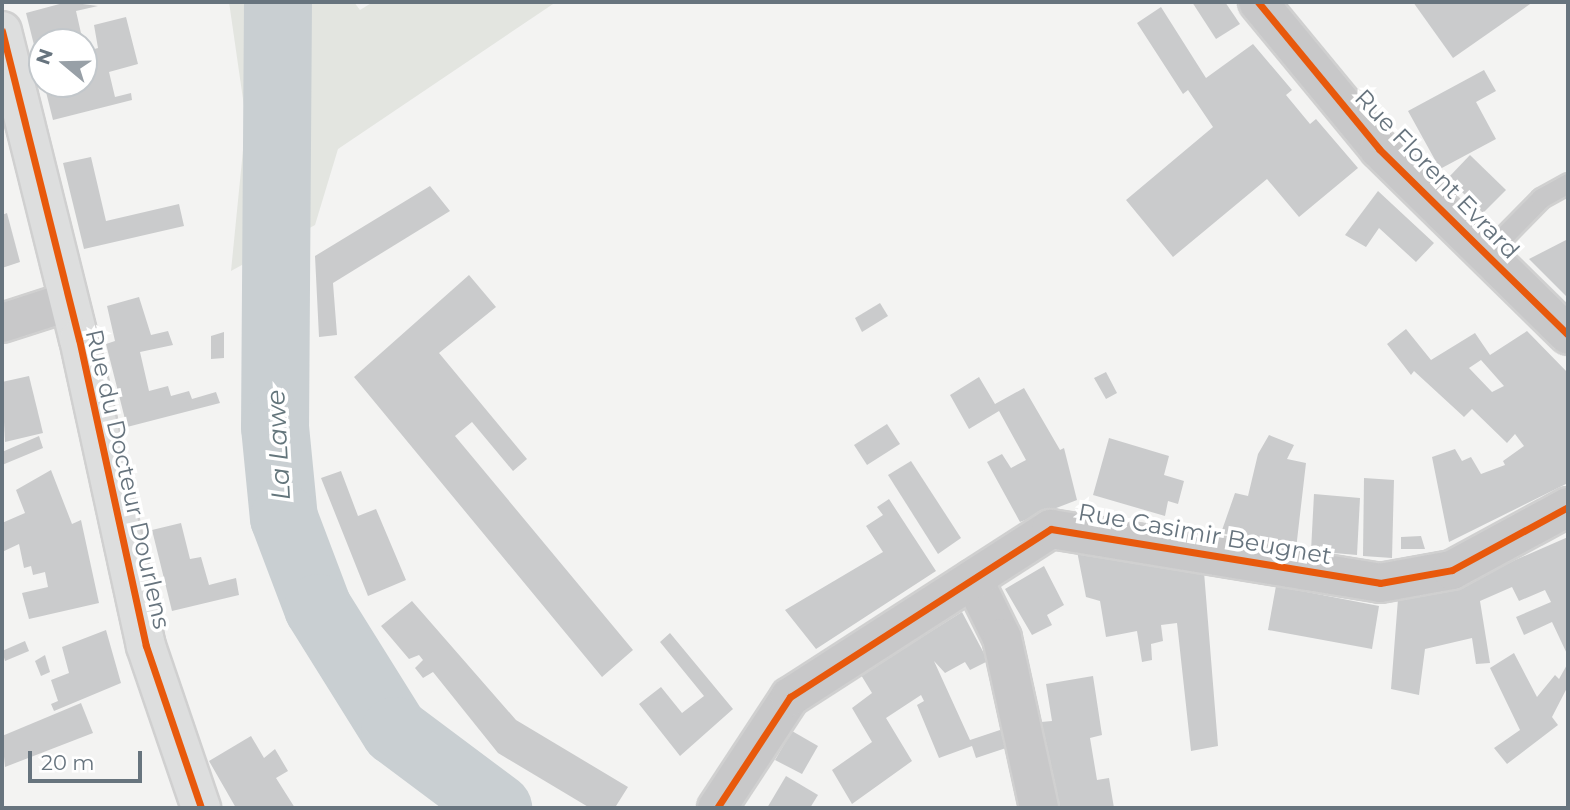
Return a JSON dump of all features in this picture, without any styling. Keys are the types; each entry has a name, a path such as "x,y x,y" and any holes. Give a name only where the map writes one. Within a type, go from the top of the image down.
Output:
{"street":[{"name":"Rue Florent Evrard","path":"1258,2 1379,149 1568,335"},
{"name":"Rue du Docteur Dourlens","path":"2,31 146,646 201,808"},
{"path":"2,323 67,302"},
{"name":"Rue Casimir Beugnet","path":"717,808 790,697 1038,535 1069,528 1358,581 1404,582 1452,570 1568,507"},
{"path":"973,579 1002,638 1039,808"}],"lane":[{"path":"1487,253 1541,198 1568,183"}],"shaded area":[{"path":"229,2 354,2 360,10 373,2 556,2 338,149 315,225 231,271 246,120"}],"building":[{"path":"67,2 98,6 76,11 80,28 30,28 26,13"},
{"path":"1192,2 1225,2 1240,24 1216,39"},
{"path":"1413,2 1533,2 1453,58"},
{"path":"1161,7 1206,78 1253,44 1292,90 1286,95 1310,124 1316,119 1358,168 1299,217 1267,179 1173,257 1126,200 1213,127 1188,90 1183,94 1137,23"},
{"path":"126,17 138,64 109,72 115,97 131,93 132,100 53,120 48,98 98,98 98,28 94,25"},
{"path":"1484,70 1496,91 1476,102 1496,139 1440,169 1408,111"},
{"path":"1470,155 1506,190 1483,213 1448,178"},
{"path":"91,157 106,221 179,204 184,226 84,249 63,163"},
{"path":"430,186 450,211 333,283 337,335 319,337 315,256"},
{"path":"1378,191 1434,243 1416,262 1379,228 1366,247 1345,235"},
{"path":"7,213 20,262 2,268 2,215"},
{"path":"1568,239 1568,298 1529,259"},
{"path":"469,275 496,307 439,353 527,459 513,471 472,422 455,436 633,650 602,677 354,377"},
{"path":"139,297 151,335 168,331 173,345 140,352 149,391 168,386 171,396 189,391 192,399 216,392 220,403 127,427 106,344 115,341 107,306"},
{"path":"880,303 888,316 862,332 855,318"},
{"path":"1406,329 1431,360 1475,333 1490,355 1527,331 1568,373 1568,483 1449,542 1432,457 1455,449 1462,461 1471,457 1481,474 1505,465 1503,461 1524,446 1515,434 1507,443 1472,409 1464,417 1414,371 1411,375 1387,344","holes":["1481,360 1504,386 1492,392 1469,368"]},
{"path":"224,332 224,358 211,359 211,336"},
{"path":"1106,372 1117,393 1106,399 1094,378"},
{"path":"29,376 43,433 5,442 2,382"},
{"path":"979,377 995,404 1024,388 1060,450 1064,448 1077,500 1020,522 987,462 1002,454 1011,468 1026,460 999,411 969,429 950,395"},
{"path":"887,424 900,444 867,465 854,445"},
{"path":"1269,435 1294,445 1287,459 1306,463 1296,549 1221,533 1235,493 1248,496 1258,454"},
{"path":"39,436 43,448 2,465 2,452"},
{"path":"1109,438 1169,456 1164,475 1184,481 1178,504 1168,501 1165,516 1093,495"},
{"path":"911,461 961,538 938,554 888,475"},
{"path":"51,470 72,524 81,520 99,603 29,619 22,593 48,587 45,572 33,575 31,566 24,568 19,544 2,552 2,523 25,513 16,490"},
{"path":"341,471 358,516 376,509 406,580 368,596 321,478"},
{"path":"1364,478 1394,480 1392,558 1363,556"},
{"path":"1314,494 1360,498 1357,555 1311,551"},
{"path":"889,499 936,571 816,649 785,610 883,552 866,526 883,515 877,507"},
{"path":"181,523 190,559 201,557 209,585 236,578 239,595 172,611 152,530"},
{"path":"1421,536 1425,549 1401,549 1401,537"},
{"path":"1568,537 1568,656 1552,622 1524,635 1516,617 1551,602 1545,590 1519,601 1512,587 1480,601 1490,663 1476,664 1472,638 1425,649 1419,695 1391,689 1398,599 1474,578"},
{"path":"1076,546 1204,572 1218,746 1191,751 1177,623 1161,625 1163,641 1151,644 1152,660 1142,662 1137,631 1106,637 1100,601 1086,597"},
{"path":"1044,566 1064,605 1047,615 1052,625 1032,635 1005,589"},
{"path":"1276,586 1379,606 1372,649 1268,630"},
{"path":"412,601 516,720 628,787 616,806 620,808 590,808 498,753 433,672 423,678 415,668 423,660 419,655 409,659 381,626"},
{"path":"962,612 988,661 970,670 965,662 945,673 934,661 970,740 1003,729 1006,748 976,758 972,746 939,758 917,705 924,701 921,695 886,718 912,761 852,804 832,770 872,742 852,708 872,693 861,675"},
{"path":"106,630 121,683 54,711 51,704 58,701 51,680 69,673 62,647"},
{"path":"670,633 733,709 680,756 639,704 661,687 682,713 704,696 660,642"},
{"path":"25,641 29,651 5,661 2,651"},
{"path":"1514,653 1537,697 1555,675 1559,679 1568,663 1568,686 1552,717 1558,725 1507,764 1494,748 1520,730 1490,668"},
{"path":"45,655 50,672 41,676 35,661"},
{"path":"1093,676 1102,735 1090,738 1097,780 1109,778 1114,808 1056,808 1041,722 1052,721 1046,684"},
{"path":"81,703 93,733 5,767 2,736"},
{"path":"792,731 818,746 802,774 775,760"},
{"path":"251,736 264,758 275,749 288,771 276,778 295,808 236,808 209,761"},
{"path":"786,776 818,795 810,808 767,808"}],"waterway":[{"name":"La Lawe","path":"278,2 275,427 284,518 318,608 395,731 498,808"}],"cycle path":[{"path":"1258,2 1379,149 1568,335"},
{"path":"2,31 79,339 146,646 201,808"},
{"path":"717,808 790,697 1051,529 1380,583 1452,570 1568,507"}]}
